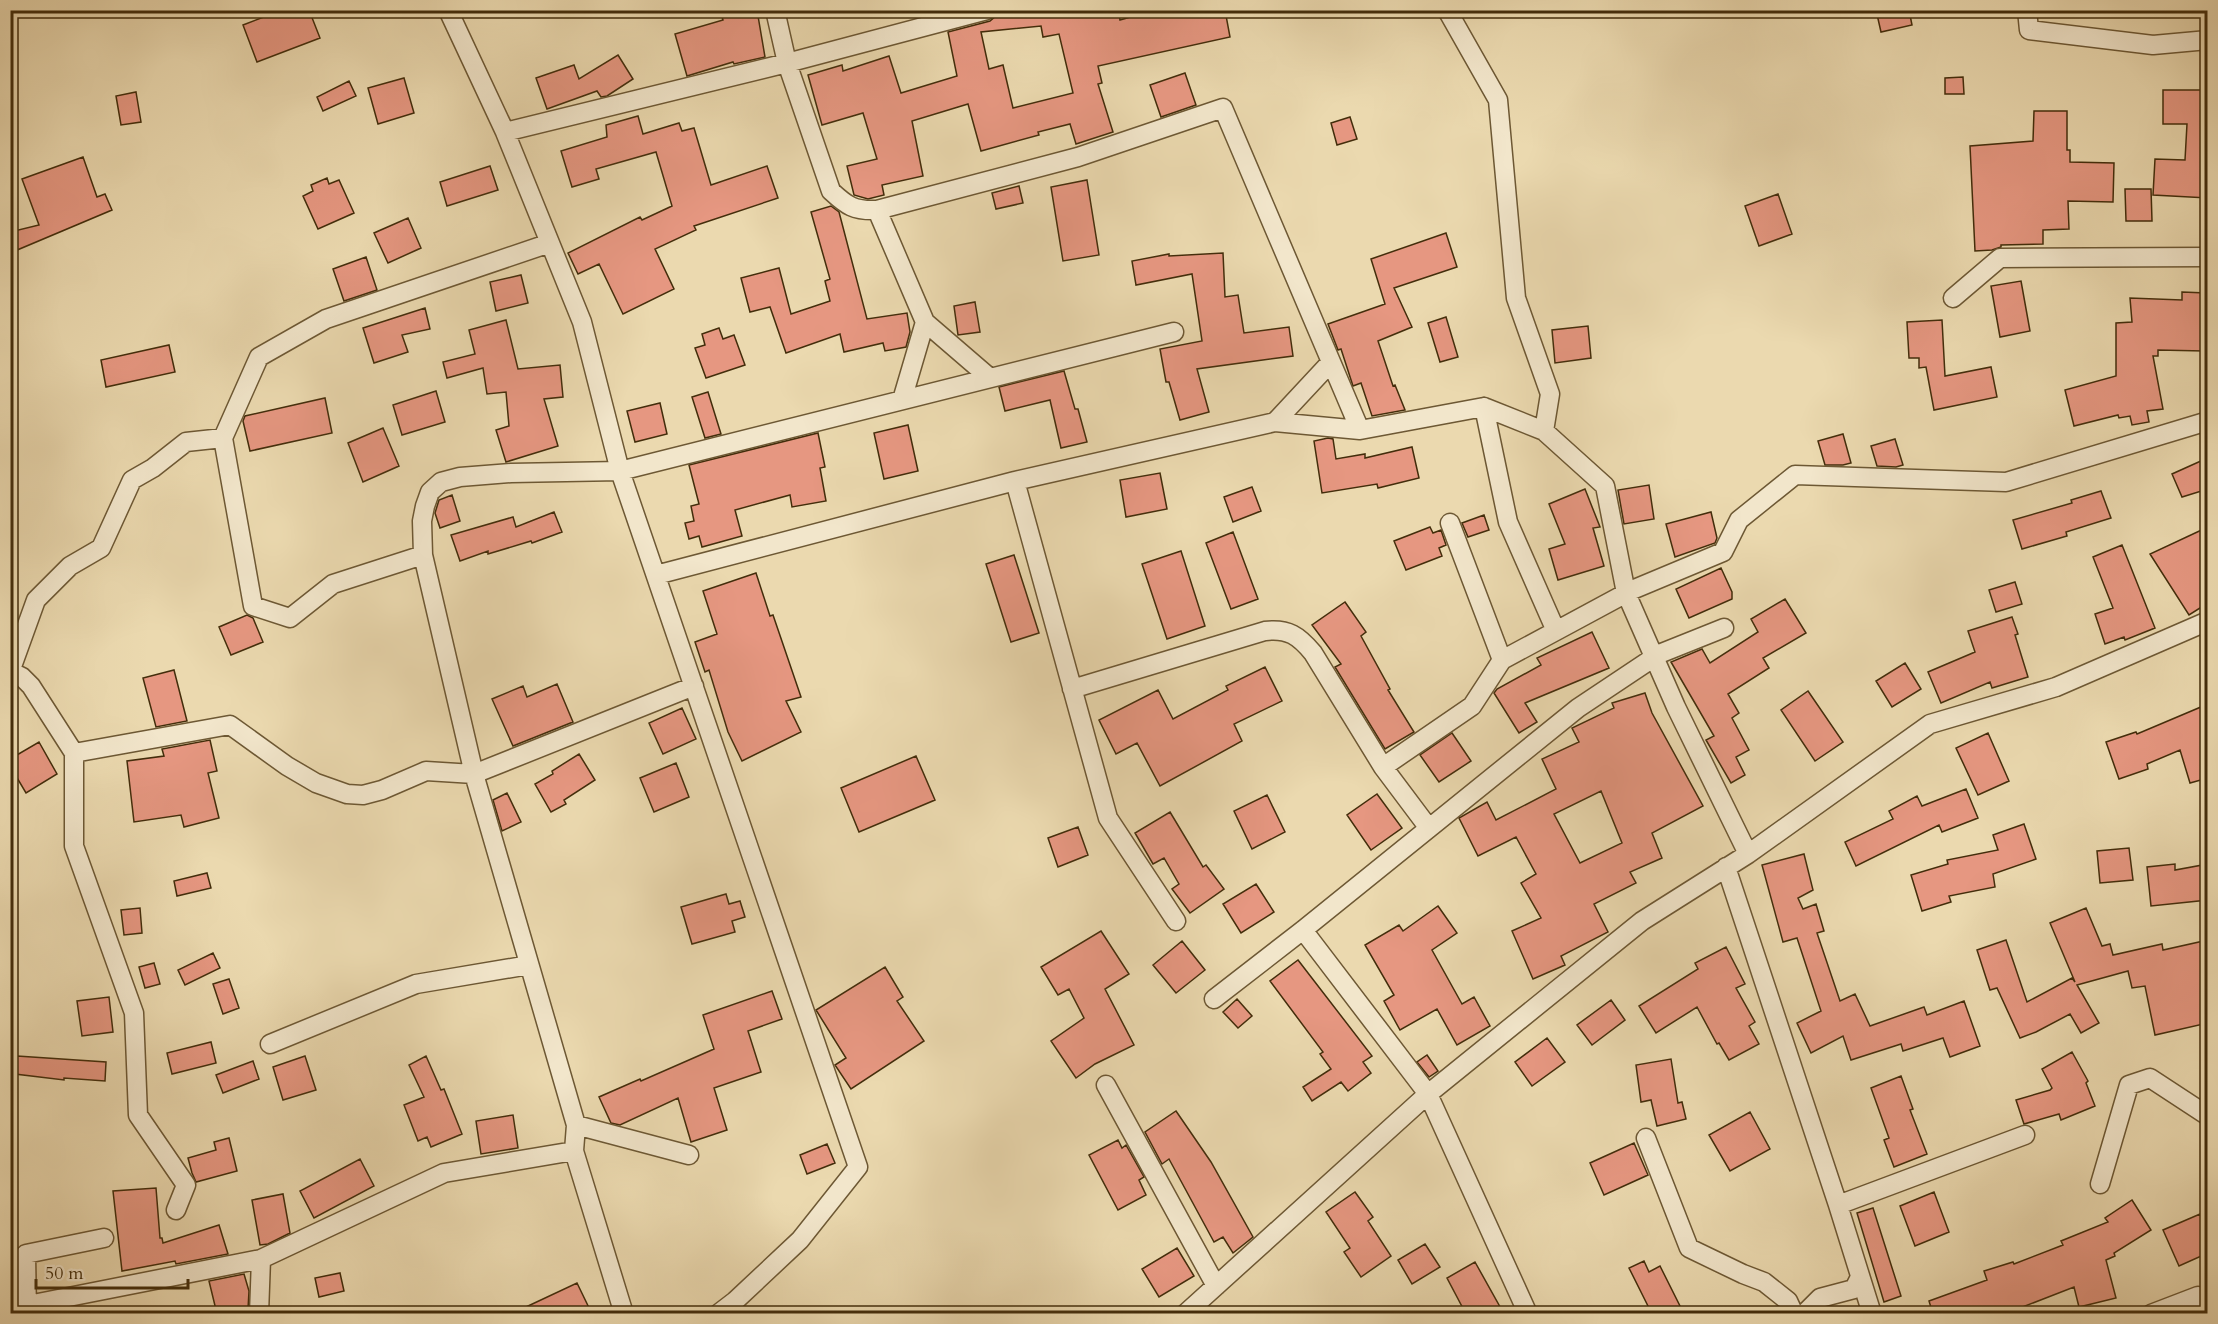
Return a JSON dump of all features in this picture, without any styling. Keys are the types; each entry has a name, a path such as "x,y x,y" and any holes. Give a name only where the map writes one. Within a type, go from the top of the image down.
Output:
{"street":[{"path":"448,10 505,132 582,322 620,471 858,1167 800,1240 718,1314"},
{"path":"775,10 787,63 831,191 846,205 862,210 877,210 1078,157 1223,108 1360,429"},
{"path":"505,132 787,63 987,10"},
{"path":"1447,10 1498,100 1516,298 1550,394 1544,431"},
{"path":"2027,10 2029,30 2154,45 2208,40"},
{"path":"877,210 925,322 990,378"},
{"path":"423,555 333,584 290,618 253,606 223,438 259,357 326,319 550,243"},
{"path":"1953,298 2000,258 2208,257"},
{"path":"902,400 925,322"},
{"path":"624,1314 574,1151 576,1125 474,774 423,555 422,521 430,492 441,482 460,477 511,473 620,471 1174,332"},
{"path":"1275,422 1331,362"},
{"path":"1484,407 1508,522 1556,631"},
{"path":"656,575 1015,481 1275,422 1360,429 1484,407 1544,431 1605,486 1626,593 1748,854"},
{"path":"1383,767 1472,706 1502,660 1626,593 1723,552 1740,520 1795,475 2006,482 2208,421"},
{"path":"176,1210 186,1185 138,1115 134,1013 74,846 74,753 31,687 22,677 11,672 36,600 70,566 101,548 132,480 153,468 186,442 223,438"},
{"path":"1015,481 1108,818 1176,921"},
{"path":"1450,523 1502,660"},
{"path":"1185,1314 1428,1094 1642,921 1748,854 1930,724 2056,687 2208,621"},
{"path":"1214,999 1578,708 1654,657 1724,628"},
{"path":"1072,689 1265,632 1288,631 1302,639 1313,653 1383,767 1428,827"},
{"path":"74,753 230,724 296,772 324,787 347,794 363,795 382,790 426,771 474,774 694,686"},
{"path":"1726,867 1872,1314"},
{"path":"1303,930 1428,1094 1528,1314"},
{"path":"270,1044 416,984 529,965"},
{"path":"2100,1185 2129,1085 2150,1078 2208,1116"},
{"path":"1106,1085 1216,1286"},
{"path":"576,1125 689,1155"},
{"path":"1838,1205 2025,1135"},
{"path":"1646,1138 1689,1248 1764,1282 1788,1301 1794,1314"},
{"path":"104,1238 26,1254 27,1309 261,1259 444,1173 574,1151"},
{"path":"259,1314 261,1259"},
{"path":"1804,1314 1820,1298 1854,1288 1860,1277"},
{"path":"2151,1314 2198,1296 2203,1314"}],"building":[{"path":"282,10 309,10 320,38 257,62 243,25"},
{"path":"720,10 757,10 765,57 734,64 733,62 687,76 675,34 723,20"},
{"path":"1037,10 1079,10 1080,14 1096,10 1118,10 1120,20 1155,10 1225,10 1230,37 1098,66 1102,83 1098,84 1113,132 1076,144 1070,124 981,151 968,104 912,121 923,176 882,185 884,195 868,199 854,195 847,166 877,159 863,113 822,125 808,75 842,65 843,71 889,56 901,93 957,76 948,32 990,21 997,15","holes":["1041,26 1043,37 1059,34 1073,93 1013,108 1003,65 989,69 981,32"]},
{"path":"1876,10 1909,10 1912,25 1881,32"},
{"path":"618,55 633,79 607,96 601,97 597,91 547,109 536,78 574,65 579,79"},
{"path":"1185,73 1196,105 1161,117 1150,85"},
{"path":"1963,77 1964,94 1945,94 1945,78"},
{"path":"404,78 414,113 378,124 368,88"},
{"path":"349,81 356,96 323,111 317,97"},
{"path":"2163,90 2208,90 2208,198 2153,195 2155,159 2185,160 2187,124 2163,124"},
{"path":"136,92 141,122 121,125 116,96"},
{"path":"2034,111 2067,111 2067,150 2070,150 2070,162 2114,163 2113,202 2068,201 2069,229 2043,230 2043,244 2001,245 1992,250 1975,251 1970,146 2033,141"},
{"path":"638,116 643,134 679,123 682,131 694,128 711,185 767,166 778,198 694,226 696,230 655,249 674,289 623,314 599,264 578,274 568,253 640,217 642,220 672,206 656,152 596,169 599,179 572,187 561,151 607,137 606,125"},
{"path":"1350,117 1357,139 1337,145 1331,123"},
{"path":"83,157 97,197 105,194 112,210 10,253 10,232 39,225 22,179"},
{"path":"490,166 498,190 447,206 440,182"},
{"path":"327,178 329,184 339,180 354,213 318,229 303,196 313,191 311,185"},
{"path":"1087,180 1099,255 1063,261 1051,187"},
{"path":"1019,186 1023,203 996,209 992,193"},
{"path":"2125,189 2151,189 2152,221 2126,221"},
{"path":"1778,194 1792,234 1759,246 1745,206"},
{"path":"831,206 839,212 867,319 907,313 910,332 906,347 885,351 883,343 844,352 840,334 786,353 770,307 750,312 741,278 779,268 791,314 830,301 825,281 830,279 811,212"},
{"path":"408,218 421,248 388,263 374,233"},
{"path":"1446,233 1457,267 1394,288 1412,327 1378,341 1393,386 1395,385 1405,410 1372,416 1361,383 1353,386 1341,349 1338,350 1328,324 1385,304 1371,259"},
{"path":"1223,253 1225,297 1238,295 1244,333 1289,327 1293,356 1197,369 1209,412 1180,420 1169,382 1166,382 1160,349 1202,341 1192,274 1136,285 1132,261 1169,254 1169,256"},
{"path":"366,257 377,290 344,301 333,269"},
{"path":"521,275 528,303 496,311 490,282"},
{"path":"2021,281 2030,331 2000,337 1991,286"},
{"path":"2182,292 2206,293 2204,351 2158,350 2158,356 2153,356 2163,409 2147,411 2149,422 2132,425 2130,416 2119,418 2118,415 2074,426 2065,390 2116,376 2116,323 2132,322 2130,298 2182,300"},
{"path":"975,302 980,332 958,335 954,306"},
{"path":"425,308 430,329 402,335 408,352 374,363 363,328"},
{"path":"1446,317 1458,357 1440,362 1428,323"},
{"path":"506,320 518,369 560,365 563,397 544,399 558,446 506,462 496,430 509,426 506,392 487,394 483,368 447,378 443,362 475,354 469,330"},
{"path":"1942,320 1945,376 1991,367 1997,397 1934,410 1926,367 1919,368 1919,358 1909,358 1907,322"},
{"path":"1588,326 1591,358 1555,363 1552,330"},
{"path":"719,328 723,339 734,335 745,365 706,378 695,348 705,345 702,334"},
{"path":"169,345 175,372 106,387 101,360"},
{"path":"1064,371 1087,442 1061,448 1050,400 1005,411 999,387"},
{"path":"436,391 445,422 402,435 393,405"},
{"path":"708,392 721,434 705,438 692,397"},
{"path":"325,398 332,433 250,451 243,421 245,416"},
{"path":"660,403 667,434 635,442 627,411"},
{"path":"908,425 918,471 884,479 874,433"},
{"path":"383,428 399,466 363,482 348,443"},
{"path":"818,433 825,467 820,468 826,501 792,507 790,495 735,510 742,536 702,547 699,536 689,539 685,523 694,521 691,506 699,504 689,465"},
{"path":"1843,434 1851,463 1825,465 1818,441"},
{"path":"1333,439 1336,459 1365,454 1365,458 1412,447 1419,478 1378,488 1377,484 1322,493 1314,441"},
{"path":"1895,439 1903,465 1877,466 1871,446"},
{"path":"2203,460 2208,470 2208,489 2182,497 2172,474"},
{"path":"1160,473 1167,509 1126,517 1120,480"},
{"path":"1649,485 1654,519 1624,524 1618,490"},
{"path":"1252,487 1261,511 1233,522 1224,497"},
{"path":"1585,489 1600,527 1593,528 1604,566 1558,580 1549,549 1565,544 1549,504"},
{"path":"2101,491 2111,518 2066,532 2067,536 2022,549 2013,520 2072,503 2071,500"},
{"path":"452,495 460,521 440,528 435,513 439,500"},
{"path":"554,512 562,532 532,543 531,541 488,554 488,551 460,561 451,535 513,517 516,527"},
{"path":"1711,512 1717,538 1715,543 1675,557 1666,524"},
{"path":"1484,515 1489,530 1468,537 1462,523"},
{"path":"1430,527 1433,533 1441,530 1446,545 1439,548 1442,556 1406,570 1394,541"},
{"path":"2208,527 2208,603 2189,615 2150,554"},
{"path":"1233,532 1258,599 1231,609 1206,543"},
{"path":"2122,545 2155,628 2125,640 2124,637 2105,644 2095,614 2113,608 2093,557"},
{"path":"1181,551 1205,626 1167,639 1142,564"},
{"path":"1014,555 1039,633 1011,642 986,564"},
{"path":"1721,568 1732,592 1732,599 1689,618 1676,589"},
{"path":"756,573 801,697 786,701 801,732 742,761 728,732 709,670 705,672 695,642 717,634 703,591"},
{"path":"2015,582 2022,604 1996,612 1989,590"},
{"path":"1785,599 1806,633 1763,658 1769,668 1728,694 1739,713 1732,718 1749,750 1736,757 1745,775 1731,783 1706,740 1714,736 1671,662 1702,649 1710,663 1758,632 1751,619"},
{"path":"1345,602 1366,632 1361,636 1390,689 1388,690 1414,732 1385,749 1335,667 1341,664 1312,625"},
{"path":"247,615 253,618 263,642 231,655 219,627"},
{"path":"2012,617 2028,677 1992,688 1990,682 1941,703 1928,672 1975,652 1968,631"},
{"path":"1592,632 1609,668 1525,703 1537,722 1519,733 1494,693 1497,689 1541,665 1537,658"},
{"path":"1905,663 1921,689 1892,707 1876,681"},
{"path":"1265,667 1282,701 1234,724 1242,741 1160,786 1137,743 1116,754 1099,720 1158,690 1173,719 1228,690 1226,686"},
{"path":"174,670 187,721 156,727 143,678"},
{"path":"557,684 573,722 513,746 492,699 523,686 527,697"},
{"path":"1808,691 1843,742 1815,761 1781,710"},
{"path":"1645,693 1652,713 1703,806 1652,833 1662,858 1630,872 1636,883 1594,904 1608,932 1561,956 1565,965 1533,979 1512,931 1541,918 1521,883 1536,874 1516,837 1478,856 1459,818 1487,802 1496,820 1556,789 1542,759 1579,742 1572,728 1614,708 1612,703","holes":["1601,791 1622,843 1580,863 1554,814"]},
{"path":"2208,704 2208,778 2190,783 2180,750 2147,764 2148,769 2119,779 2106,742 2136,732 2137,734"},
{"path":"682,708 696,739 663,754 649,723"},
{"path":"1452,733 1471,761 1439,782 1420,755"},
{"path":"1988,733 2009,781 1978,795 1956,748"},
{"path":"210,740 217,771 208,773 219,818 184,827 181,815 134,822 127,761 164,756 162,749"},
{"path":"39,742 57,774 26,793 10,766 10,759"},
{"path":"579,754 595,780 564,800 566,804 551,812 535,784 553,774 552,771"},
{"path":"916,756 935,800 859,832 841,788"},
{"path":"676,763 689,797 654,812 640,778"},
{"path":"1966,789 1978,818 1942,832 1939,825 1856,866 1845,842 1893,819 1889,811 1917,796 1922,806"},
{"path":"507,793 521,822 502,831 493,800"},
{"path":"1377,794 1402,828 1371,850 1347,815"},
{"path":"1267,795 1285,832 1252,849 1234,811"},
{"path":"1170,812 1203,867 1206,865 1224,889 1190,913 1172,889 1179,884 1164,858 1153,864 1135,833"},
{"path":"2024,824 2036,859 1993,874 1995,887 1949,896 1951,902 1922,911 1911,875 1948,864 1947,860 1998,850 1993,835"},
{"path":"1078,827 1088,855 1058,867 1048,838"},
{"path":"2129,848 2133,880 2100,883 2097,851"},
{"path":"1804,854 1813,890 1798,898 1803,909 1816,904 1824,931 1817,933 1840,1001 1855,994 1870,1026 1924,1007 1927,1015 1964,1001 1980,1046 1950,1057 1943,1038 1903,1051 1901,1044 1851,1060 1843,1036 1811,1053 1797,1023 1821,1011 1797,938 1783,942 1762,865"},
{"path":"2175,864 2175,870 2208,864 2208,900 2151,906 2147,867"},
{"path":"207,873 211,888 177,896 174,881"},
{"path":"1256,884 1274,912 1241,933 1223,904"},
{"path":"726,894 729,904 740,901 745,917 732,921 735,932 692,944 681,907"},
{"path":"1438,906 1457,933 1432,950 1462,1004 1474,997 1490,1026 1457,1045 1437,1009 1400,1030 1384,1001 1394,995 1365,945 1399,925 1403,931"},
{"path":"140,908 142,933 124,935 121,910"},
{"path":"2086,908 2102,946 2110,944 2113,955 2162,944 2163,950 2208,940 2208,1023 2155,1035 2145,986 2132,988 2128,971 2077,985 2099,1023 2081,1033 2070,1014 2020,1038 1997,988 1990,990 1977,950 2006,940 2027,1002 2072,978 2075,982 2050,923"},
{"path":"1101,931 1129,974 1105,989 1134,1045 1095,1064 1076,1078 1051,1041 1084,1018 1069,989 1058,995 1041,967"},
{"path":"1182,941 1205,970 1176,993 1153,965"},
{"path":"1726,947 1745,984 1736,988 1755,1022 1749,1026 1759,1044 1729,1060 1719,1043 1717,1044 1697,1007 1656,1033 1639,1006 1698,969 1695,963"},
{"path":"213,953 220,968 185,985 178,970"},
{"path":"1298,960 1372,1056 1363,1062 1371,1073 1348,1091 1341,1082 1312,1101 1303,1087 1331,1069 1320,1054 1323,1052 1270,981"},
{"path":"154,963 160,984 145,988 139,967"},
{"path":"885,967 903,997 897,1001 924,1041 851,1089 835,1065 846,1058 816,1010"},
{"path":"229,979 239,1008 223,1014 213,984"},
{"path":"772,991 782,1019 748,1031 761,1072 714,1088 727,1130 691,1142 678,1098 620,1125 611,1123 599,1097 714,1049 703,1015"},
{"path":"109,997 113,1032 82,1036 77,1001"},
{"path":"1237,999 1252,1016 1238,1028 1223,1012"},
{"path":"1611,1000 1625,1020 1592,1045 1577,1025"},
{"path":"1547,1038 1565,1062 1532,1086 1515,1062"},
{"path":"211,1042 216,1063 172,1074 167,1053"},
{"path":"2072,1052 2088,1081 2086,1083 2095,1106 2061,1120 2059,1114 2024,1124 2016,1100 2050,1090 2052,1088 2042,1069"},
{"path":"1427,1055 1438,1071 1429,1077 1417,1062"},
{"path":"17,1056 106,1062 105,1081 64,1078 64,1080 15,1074"},
{"path":"305,1056 316,1090 283,1100 273,1067"},
{"path":"426,1056 441,1090 444,1089 462,1134 431,1147 427,1137 418,1141 404,1105 424,1097 409,1065"},
{"path":"1671,1059 1678,1103 1682,1102 1686,1119 1657,1126 1651,1100 1641,1102 1636,1065"},
{"path":"253,1061 259,1079 223,1093 216,1075"},
{"path":"1901,1076 1913,1109 1910,1110 1927,1154 1894,1167 1884,1140 1889,1138 1871,1088"},
{"path":"1176,1111 1211,1162 1253,1237 1233,1253 1223,1237 1214,1242 1169,1159 1162,1164 1145,1132"},
{"path":"1750,1112 1770,1149 1730,1171 1709,1135"},
{"path":"513,1115 518,1148 481,1154 476,1121"},
{"path":"229,1138 237,1171 196,1182 188,1158 216,1150 214,1142"},
{"path":"1118,1140 1122,1148 1126,1145 1144,1177 1139,1180 1146,1195 1118,1210 1089,1155"},
{"path":"1634,1143 1648,1175 1604,1195 1590,1163"},
{"path":"827,1144 835,1163 807,1174 800,1155"},
{"path":"360,1159 374,1186 314,1218 300,1191"},
{"path":"156,1188 160,1238 163,1243 219,1225 228,1254 122,1271 113,1191"},
{"path":"1355,1192 1373,1217 1368,1221 1391,1256 1361,1277 1344,1252 1350,1248 1326,1212"},
{"path":"1934,1192 1949,1232 1915,1246 1900,1206"},
{"path":"283,1194 290,1233 268,1244 260,1245 252,1200"},
{"path":"2132,1200 2151,1230 2106,1260 2116,1298 2079,1307 2074,1287 2020,1308 2022,1314 1933,1314 1929,1301 1987,1280 1984,1271 2013,1262 2014,1264 2063,1245 2061,1241 2108,1222 2105,1218"},
{"path":"1873,1208 1901,1296 1884,1302 1857,1213"},
{"path":"2200,1214 2208,1231 2208,1253 2179,1266 2163,1230"},
{"path":"1425,1244 1440,1267 1412,1284 1398,1260"},
{"path":"1177,1248 1194,1276 1159,1297 1142,1269"},
{"path":"1644,1261 1649,1272 1660,1266 1684,1314 1652,1314 1629,1268"},
{"path":"1475,1262 1504,1314 1466,1314 1447,1278"},
{"path":"340,1273 344,1291 319,1297 315,1278"},
{"path":"244,1274 249,1291 248,1309 229,1314 217,1314 209,1281"},
{"path":"577,1283 592,1314 511,1314"}]}
